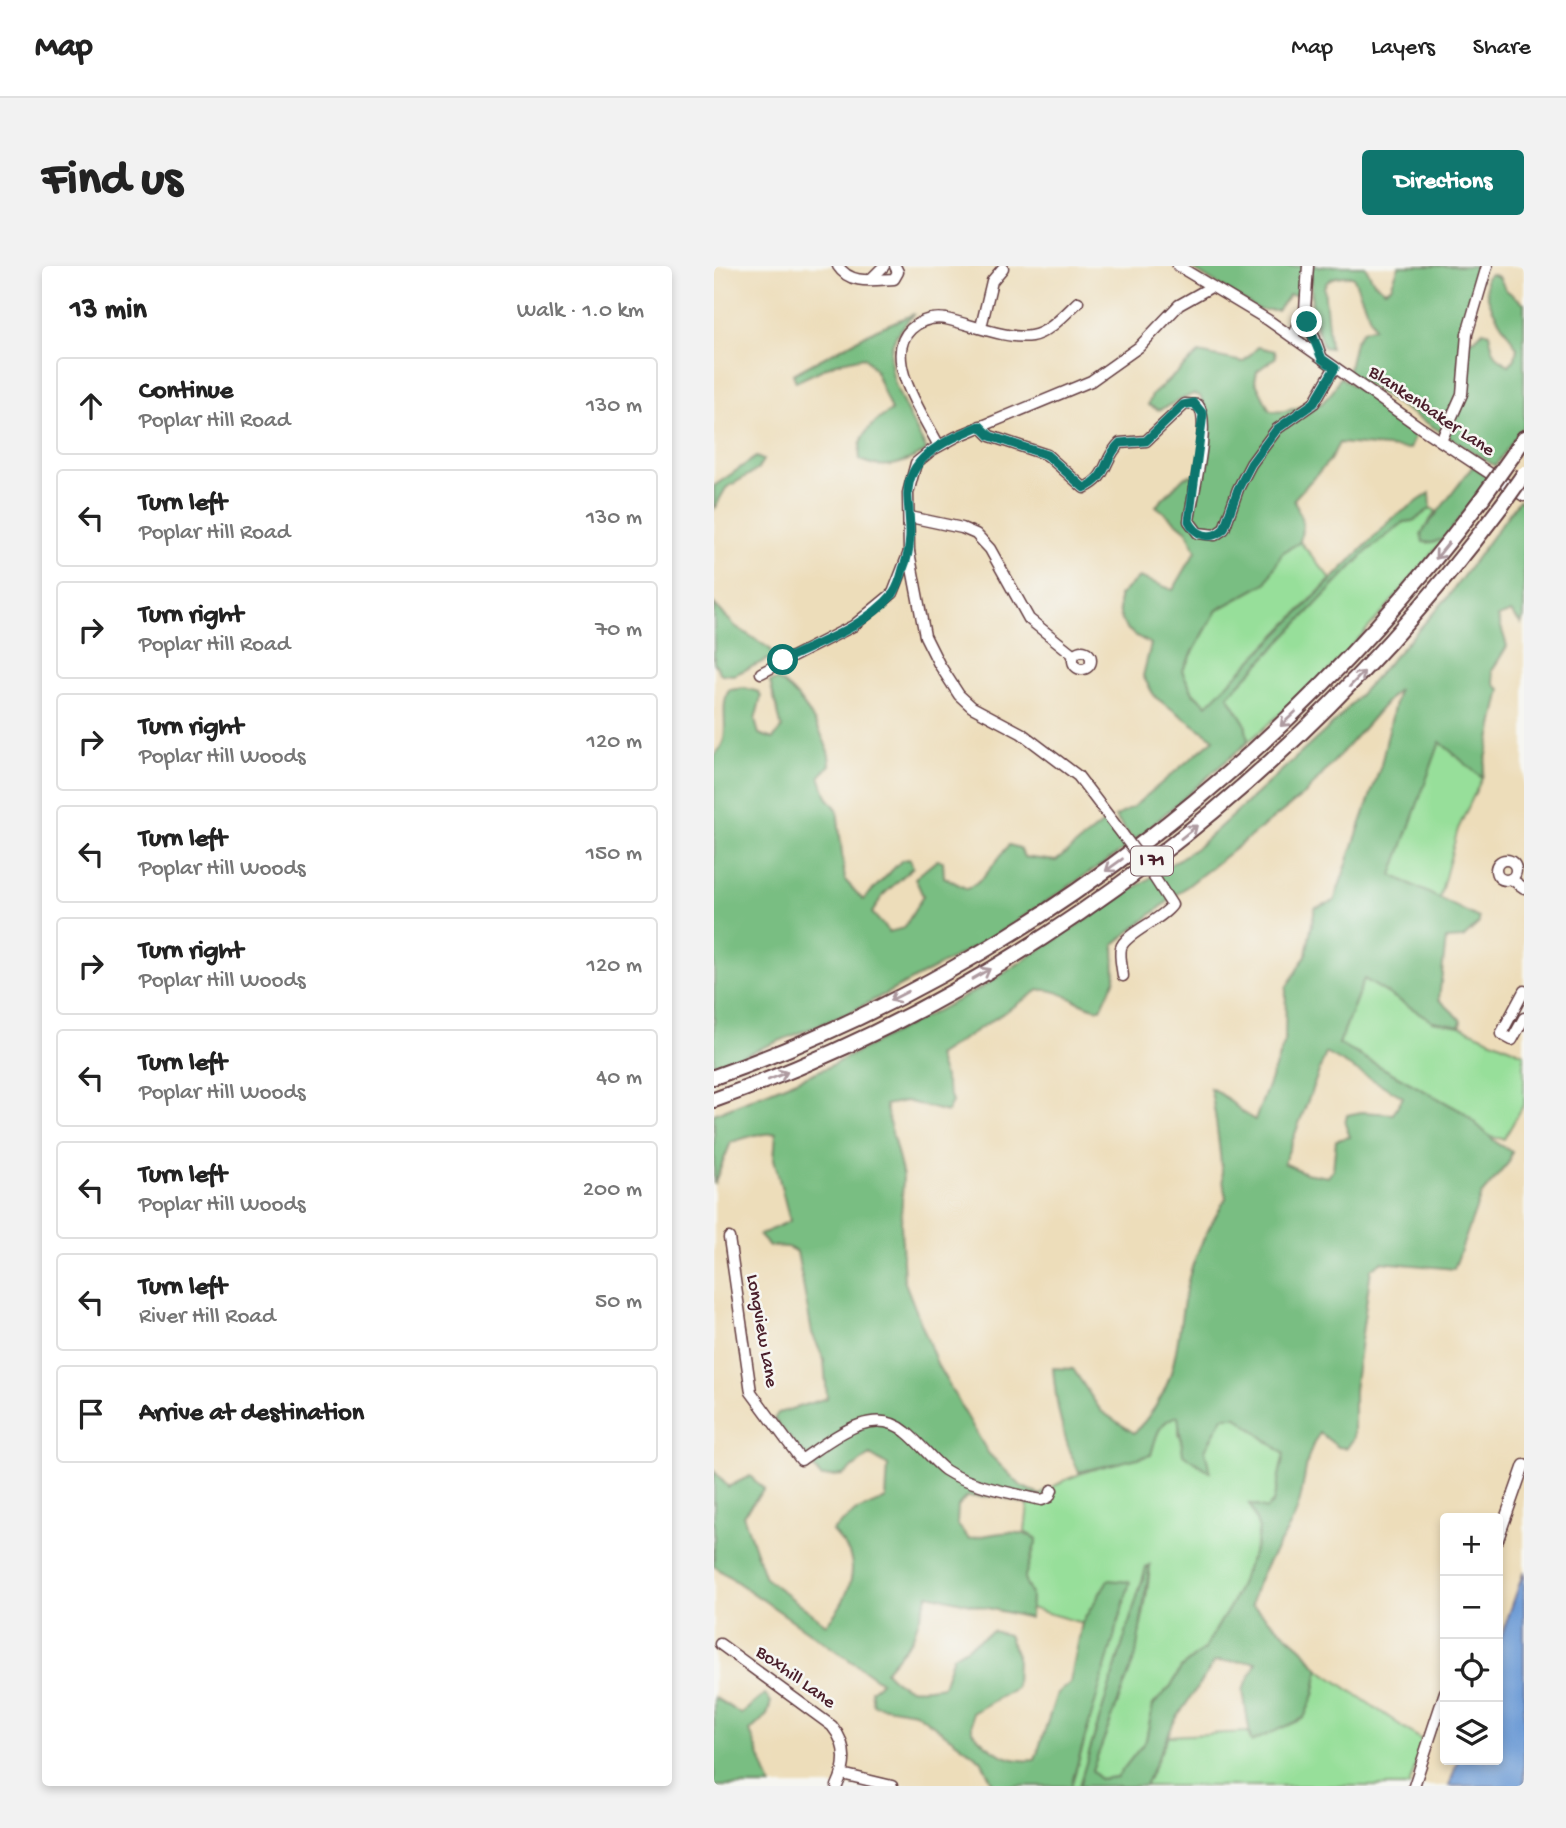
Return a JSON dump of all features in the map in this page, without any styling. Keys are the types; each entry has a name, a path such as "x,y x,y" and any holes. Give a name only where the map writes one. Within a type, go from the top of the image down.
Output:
{"highway":[{"name":"I 71","path":"714,1077 824,1033 944,972 1048,910 1147,840 1239,765 1313,695 1403,599 1483,497 1524,438"},
{"name":"I 71","path":"714,1100 837,1049 963,985 1085,909 1179,840 1276,759 1359,677 1426,602 1524,474"}],"street":[{"path":"838,266 851,278 870,280 894,279 898,272 895,266"},
{"path":"870,280 884,266"},
{"name":"Blankenbaker Lane","path":"1178,266 1293,337 1524,496"},
{"path":"1293,337 1305,310 1308,266"},
{"path":"1441,441 1462,394 1469,325 1487,266"},
{"path":"981,327 992,281 1003,268"},
{"path":"761,673 864,619 893,593 909,552 908,495 916,463 939,446 980,426 1091,382 1139,347 1179,305 1210,287"},
{"path":"939,446 900,367 901,343 912,328 934,318 1029,337 1045,330 1078,302"},
{"path":"1305,310 1322,359"},
{"path":"980,426 990,436 1047,455 1084,488 1100,480 1111,454 1120,443 1146,441 1185,404 1198,405 1203,414 1203,432 1189,521 1198,533 1214,535 1224,529 1238,489 1277,429 1314,403 1335,368"},
{"path":"910,517 976,534 990,549 1012,592 1030,619 1074,655"},
{"path":"909,552 913,561 925,636 959,695 972,707 1021,733 1078,776 1172,905 1163,916 1124,942 1121,951 1123,976"},
{"path":"1511,879 1524,888"},
{"path":"1523,994 1501,1034 1513,1040 1524,1018"},
{"name":"Longview Lane","path":"729,1238 751,1392 801,1460 850,1429 869,1422 887,1421 904,1430 944,1469 959,1477 1042,1500 1049,1497 1052,1490"},
{"path":"1503,1525 1524,1465"},
{"name":"Boxhill Lane","path":"720,1644 832,1726 844,1749 842,1774 837,1786"},
{"path":"1414,1786 1442,1702"},
{"path":"842,1774 892,1786"}],"green space":[{"path":"1188,266 1306,266 1304,294 1289,295 1277,310 1259,310"},
{"path":"1311,266 1365,266 1374,282 1385,290 1391,287 1399,266 1484,266 1462,338 1474,340 1483,331 1489,333 1497,356 1509,365 1515,359 1517,348 1488,298 1486,278 1491,274 1499,277 1506,290 1524,303 1524,425 1495,466 1348,373 1355,342 1363,330 1374,328 1353,276 1333,278 1324,287 1330,348 1323,347 1312,312"},
{"path":"914,314 896,336 891,349 891,364 899,395 927,451 887,466 869,464 860,460 860,444 872,425 891,411 875,370 864,357 836,363 796,382 793,374 877,329"},
{"path":"1258,347 1275,351 1276,357 1257,371 1255,381 1270,411 1321,404 1333,391 1340,377 1412,426 1415,436 1410,449 1339,443 1330,460 1294,499 1303,523 1300,542 1282,553 1266,583 1217,610 1182,671 1193,693 1207,705 1393,518 1430,493 1431,508 1413,521 1404,522 1366,552 1228,696 1245,723 1248,742 1134,841 1115,817 1133,807 1214,739 1155,697 1143,676 1151,644 1129,631 1120,615 1119,596 1139,577 1173,590 1196,551 1187,531 1156,506 1184,477 1202,472 1208,413 1200,396 1193,394 1159,410 1148,405 1152,395 1199,353 1243,362"},
{"path":"756,457 763,460 757,470 726,488 714,509 714,486"},
{"path":"1473,466 1489,478 1445,538 1432,543 1423,542 1421,534"},
{"path":"1519,500 1524,503 1524,617 1521,624 1511,612 1498,617 1507,646 1492,671 1496,686 1501,689 1482,778 1440,742 1392,875 1479,918 1479,923 1463,938 1446,939 1439,999 1461,1020 1460,1026 1433,1021 1364,979 1339,1044 1463,1112 1499,1145 1512,1151 1509,1162 1481,1195 1454,1269 1381,1262 1371,1269 1354,1390 1354,1438 1347,1448 1338,1447 1320,1433 1310,1453 1295,1516 1258,1581 1252,1605 1302,1648 1319,1669 1314,1695 1304,1718 1251,1742 1243,1690 1257,1662 1215,1661 1174,1722 1145,1786 1079,1786 1146,1568 1150,1565 1136,1655 1092,1770 1099,1779 1117,1777 1146,1740 1153,1705 1171,1686 1181,1668 1204,1649 1232,1603 1256,1546 1259,1529 1250,1504 1266,1509 1273,1503 1284,1454 1237,1417 1223,1417 1205,1450 1210,1472 1183,1454 1178,1416 1162,1426 1151,1455 1079,1472 1061,1421 1053,1368 1073,1369 1101,1411 1134,1433 1162,1395 1175,1359 1192,1266 1226,1198 1210,1088 1255,1120 1285,1041 1286,988 1306,955 1315,908 1334,901 1381,765 1398,689 1307,792 1114,944 1115,979 1101,1009 1056,992 1039,990 937,1056 952,1102 947,1112 906,1101 885,1105 903,1176 901,1225 904,1280 938,1366 988,1453 1021,1486 1040,1495 1028,1505 998,1496 966,1497 958,1506 957,1524 969,1539 1012,1532 1037,1539 1024,1579 1031,1595 1030,1618 928,1594 912,1639 885,1671 899,1683 911,1688 943,1686 953,1656 993,1631 1008,1635 1017,1656 1016,1688 972,1713 972,1731 1000,1754 1016,1760 1035,1760 1057,1693 1070,1683 1082,1623 1108,1580 1130,1582 1071,1786 994,1786 981,1760 915,1712 873,1705 871,1690 881,1682 714,1566 714,1471 728,1487 750,1476 764,1489 743,1515 765,1578 826,1624 843,1601 852,1572 849,1553 832,1531 855,1512 886,1499 888,1466 870,1455 843,1475 821,1477 774,1419 778,1413 827,1398 824,1360 812,1333 797,1252 787,1247 769,1246 759,1235 790,1221 774,1159 776,1133 755,1135 731,1142 714,1184 714,1114 826,1068 981,988 1199,846 1336,721 1447,598","holes":["1326,1053 1403,1097 1393,1114 1361,1112 1347,1115 1345,1124 1350,1137 1336,1140 1333,1170 1328,1177 1305,1173 1284,1163"]},
{"path":"1431,508 1436,511 1421,534 1432,543 1445,538 1325,675 1248,742 1245,723 1228,696 1366,552 1404,522 1413,521"},
{"path":"1300,542 1331,579 1207,706 1193,692 1182,672 1217,610 1266,583 1282,553"},
{"path":"714,604 735,626 770,649 773,657 734,675 721,674 714,662"},
{"path":"777,680 795,694 812,717 825,743 830,765 820,776 827,797 837,809 845,880 863,900 902,860 910,859 913,867 883,895 872,913 889,932 904,928 923,896 915,878 937,860 943,861 944,877 967,889 983,878 1009,845 1020,848 1024,857 1056,861 1107,820 1128,847 990,939 849,1013 714,1067 714,755 724,741 725,707 729,690 745,688 759,692 761,697 755,720 759,734 773,739 782,728 770,682"},
{"path":"1440,741 1482,778 1458,829 1439,899 1391,875"},
{"path":"1364,979 1433,1021 1460,1026 1524,1054 1524,1104 1504,1139 1490,1137 1463,1112 1339,1044"},
{"path":"1179,1415 1179,1435 1204,1450 1223,1417 1237,1417 1284,1454 1273,1503 1266,1509 1250,1504 1259,1529 1256,1546 1232,1603 1204,1649 1181,1668 1171,1686 1153,1705 1146,1740 1117,1777 1099,1779 1092,1770 1121,1695 1136,1646 1150,1566 1146,1568 1079,1786 1071,1786 1084,1743 1108,1580 1082,1623 1030,1608 1031,1595 1024,1579 1037,1539 1025,1532 1028,1505 1041,1494 1070,1478 1151,1455 1162,1425"},
{"path":"1319,1669 1423,1741 1409,1786 1145,1786 1168,1736 1248,1732 1251,1742 1314,1695"},
{"path":"765,1694 771,1702 767,1715 750,1731 771,1786 714,1786 714,1697 741,1714"}],"water":[{"path":"1524,1571 1524,1786 1449,1786 1456,1765 1503,1765 1503,1632"}],"route":[{"path":"783,660 853,626 893,593 909,552 911,525 908,495 916,463 932,450 980,426 983,432 990,436 1047,455 1084,488 1100,480 1116,446 1124,442 1146,441 1183,405 1194,403 1202,409 1203,432 1189,521 1194,530 1203,536 1220,533 1251,464 1277,429 1314,403 1335,368 1322,359 1307,322"}]}
